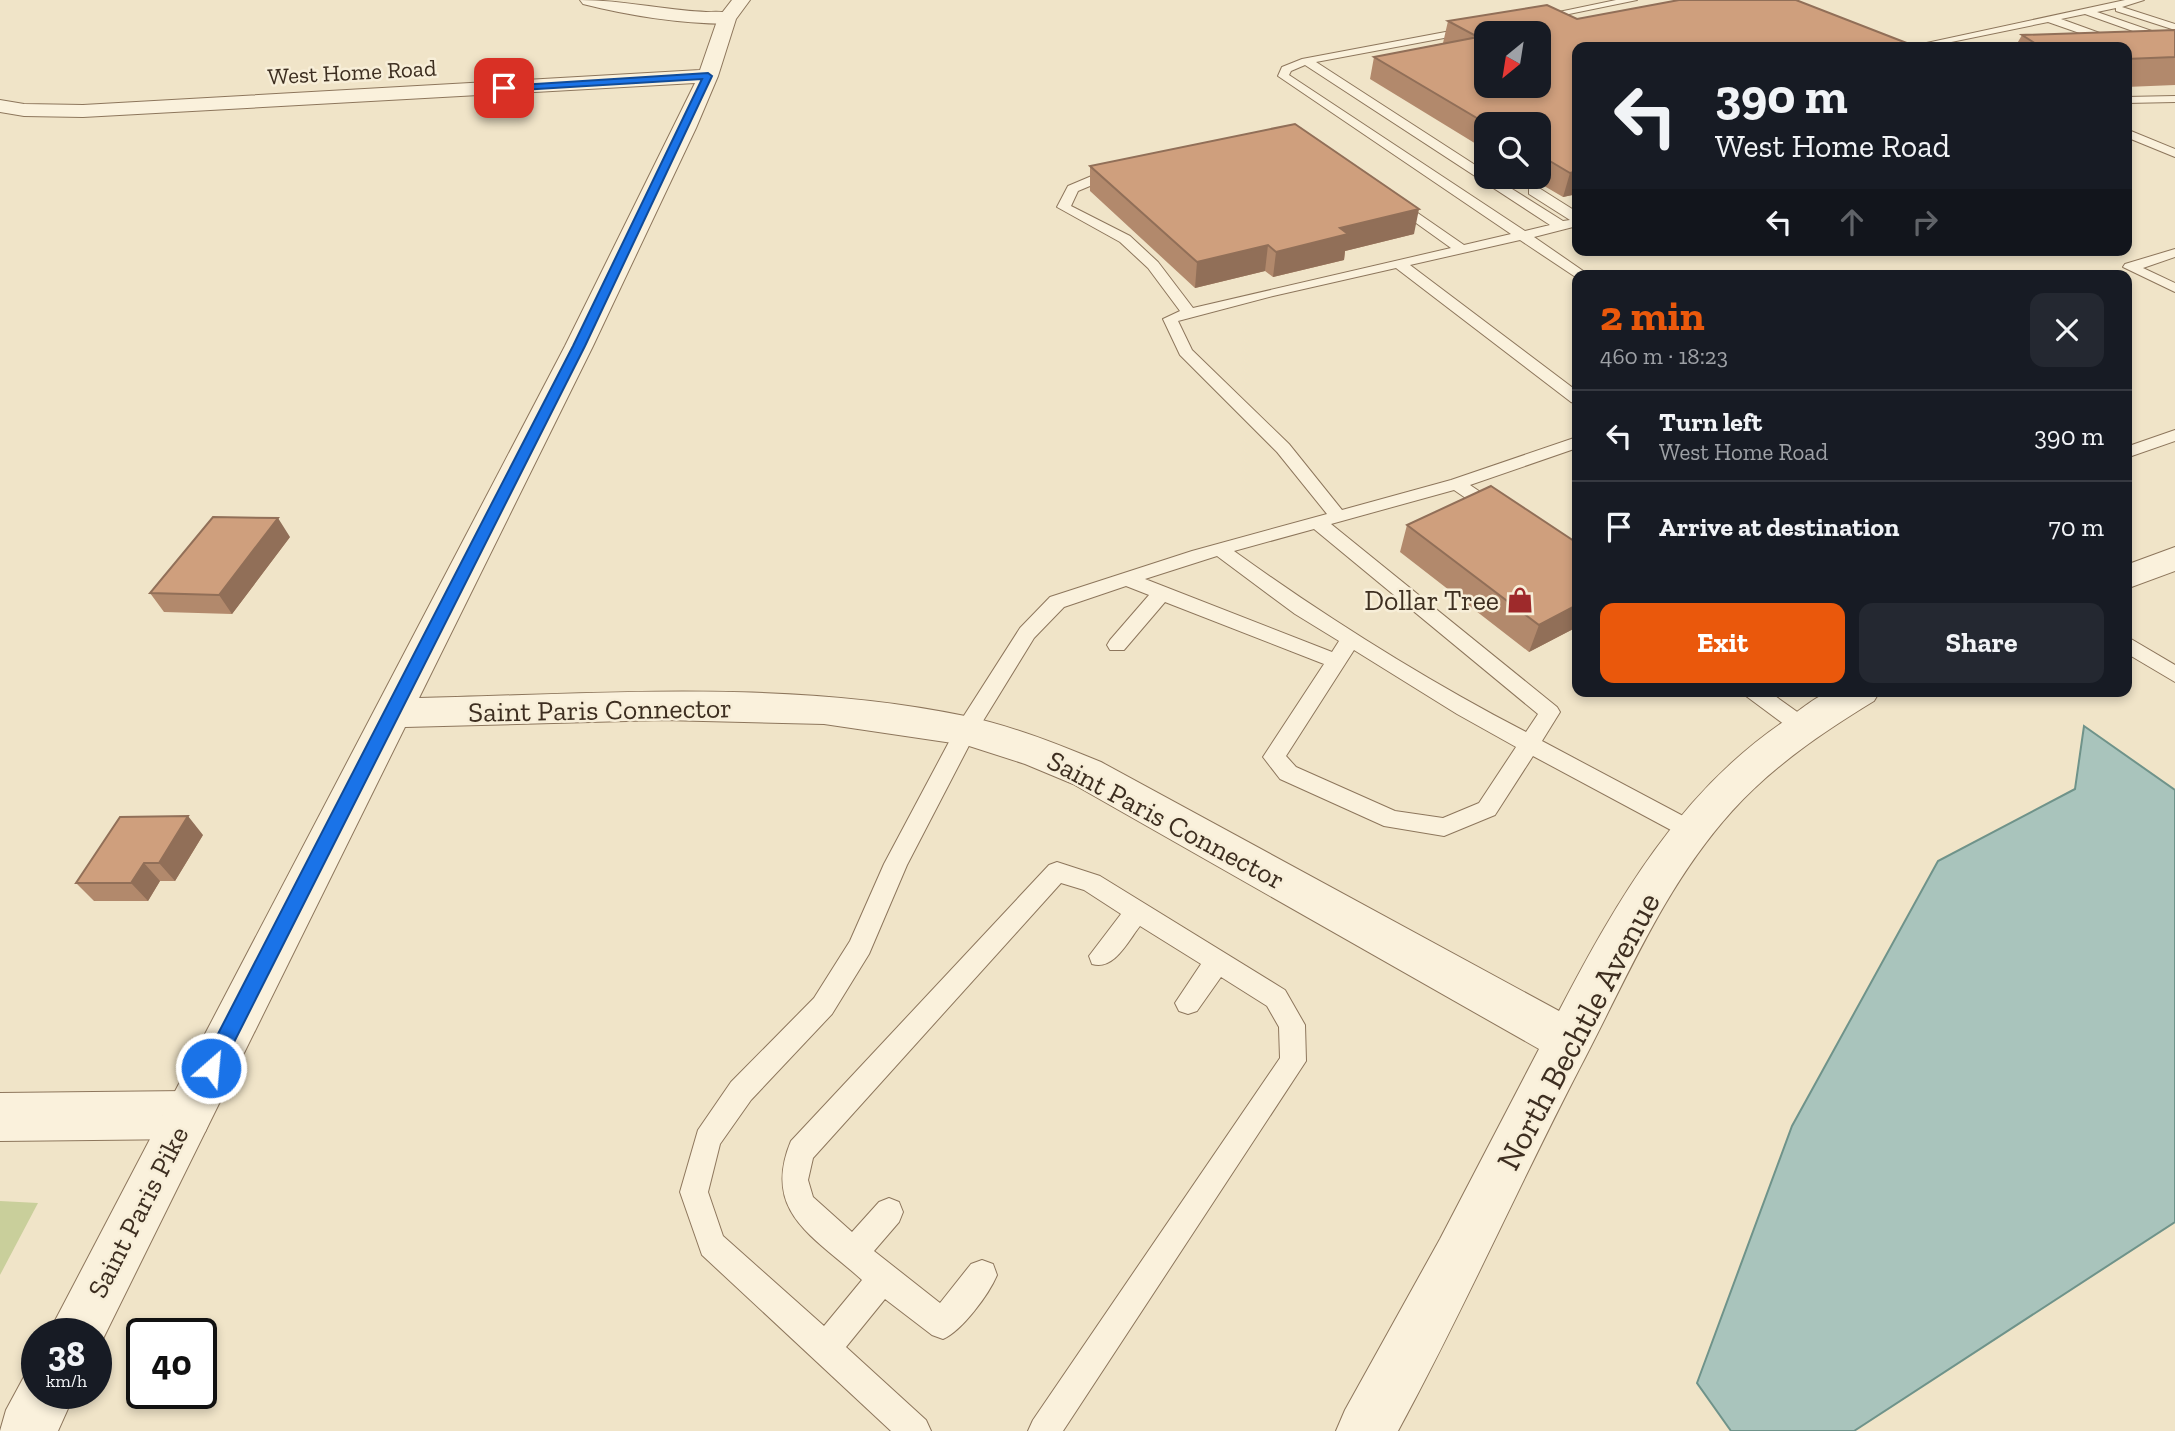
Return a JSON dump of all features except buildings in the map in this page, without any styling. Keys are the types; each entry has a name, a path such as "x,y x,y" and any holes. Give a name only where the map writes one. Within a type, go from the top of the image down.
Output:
{"street":[{"path":"589,0 653,15 734,9"},
{"name":"Saint Paris Pike","path":"84,1318 583,338 708,76 734,9"},
{"name":"West Home Road","path":"2,108 83,111 708,76"},
{"path":"2132,576 2175,558"},
{"name":"North Bechtle Avenue","path":"1366,1431 1429,1319 1611,958 1666,867 1702,818 1771,749 1852,697"},
{"name":"Saint Paris Connector","path":"393,712 663,706 824,710 966,732 1039,753 1087,772 1569,1041"},
{"path":"0,1117 187,1115"},
{"path":"27,1431 38,1409"}],"lane":[{"path":"1524,20 1633,0"},
{"path":"1937,42 2139,0"},
{"path":"2111,6 2175,27"},
{"path":"2085,11 2175,45"},
{"path":"2050,19 2115,42"},
{"path":"1474,30 1306,61 1286,69 1283,76 1574,270"},
{"path":"2154,50 2175,45"},
{"path":"1306,61 1561,226"},
{"path":"2132,100 2175,99"},
{"path":"2132,135 2175,153"},
{"path":"1409,160 1466,148"},
{"path":"1137,166 1111,171 1073,189 1064,207 1125,239 1153,265 1189,313"},
{"path":"1534,191 1572,217"},
{"path":"1384,193 1463,250"},
{"path":"1337,515 1283,448 1185,352 1170,318 1229,301 1463,250 1572,222"},
{"path":"2175,253 2130,267 2175,288"},
{"path":"1400,264 1572,395"},
{"path":"2132,451 2175,435"},
{"path":"915,1431 712,1245 694,1192 708,1139 741,1091 823,1006 860,947 896,864 966,732 1027,633 1057,602 1219,549 1457,484 1572,444"},
{"path":"1457,484 1513,522"},
{"path":"1316,521 1550,712 1487,809 1444,827 1392,820 1288,774 1275,757 1351,639"},
{"path":"1219,549 1302,609 1464,709 1692,831"},
{"path":"1126,579 1336,661"},
{"path":"1117,645 1162,593"},
{"path":"2132,647 2175,676"},
{"path":"1762,697 1804,727"},
{"path":"982,1275 943,1324 883,1278 802,1206 794,1180 801,1151 1057,872 1092,883 1276,998 1292,1025 1293,1060 1045,1431"},
{"path":"1101,956 1138,911"},
{"path":"1188,1003 1218,961"},
{"path":"855,1251 889,1212"},
{"path":"825,1349 883,1278"}],"green space":[{"path":"0,1201 38,1203 0,1275"}],"water":[{"path":"2084,726 2175,790 2175,1222 1854,1431 1731,1431 1697,1383 1792,1126 1938,861 2075,789"}],"place":[{"name":"Dollar Tree","path":"1520,600"}],"route":[{"path":"211,1068 579,346 708,76 504,88"}]}
